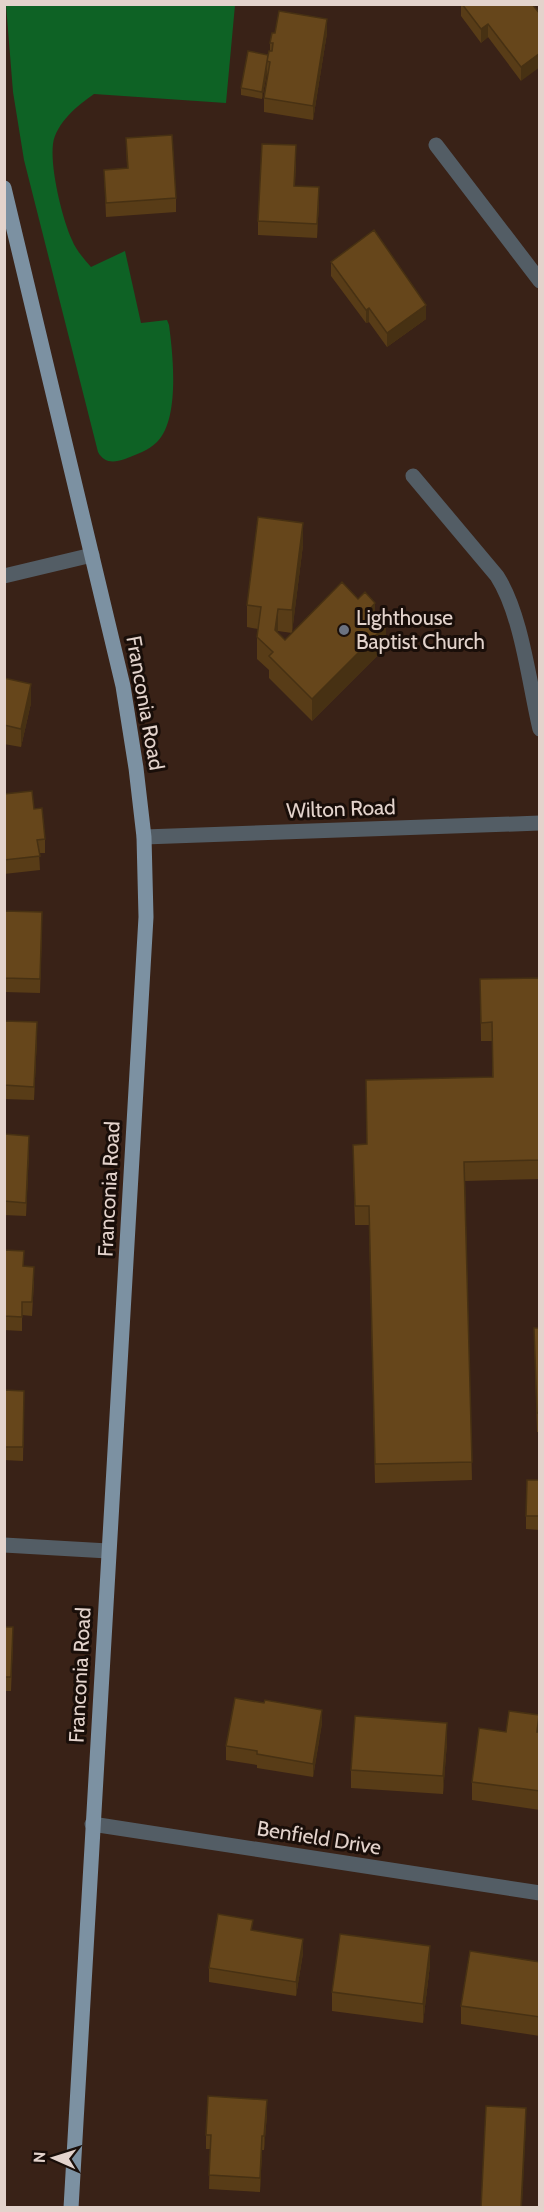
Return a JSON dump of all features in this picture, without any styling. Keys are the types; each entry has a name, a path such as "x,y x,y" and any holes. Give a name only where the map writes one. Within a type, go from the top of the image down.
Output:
{"main road":[{"name":"Franconia Road","path":"4,188 123,686 144,837 146,917 71,2208"}],"street":[{"path":"436,145 540,281"},
{"path":"413,476 508,592 540,729"},
{"path":"4,576 92,555"},
{"name":"Wilton Road","path":"144,837 540,823"},
{"path":"4,1545 108,1551"},
{"name":"Benfield Drive","path":"92,1824 540,1893"}],"green space":[{"path":"6,5 235,5 226,103 94,94 75,109 63,122 55,136 53,166 58,193 68,231 78,251 91,267 125,251 141,323 167,320 169,325 173,386 169,418 164,432 154,445 121,460 106,460 98,452 24,160 13,92"}],"building":[{"path":"462,4 532,4 540,14 540,53 521,67 488,24 481,29"},
{"path":"279,11 327,19 313,106 264,98 270,62 267,61 273,43 270,43 272,33 275,33"},
{"path":"248,51 268,55 262,92 241,88"},
{"path":"172,135 176,198 106,203 104,170 128,168 126,138"},
{"path":"262,144 296,145 294,186 319,187 317,224 258,221"},
{"path":"374,230 426,305 387,333 369,308 366,310 331,262"},
{"name":"Lighthouse Baptist Church","path":"258,517 303,523 292,610 278,609 275,630 285,640 342,582 358,599 365,592 375,603 370,609 386,625 312,699 269,656 273,652 257,637 261,607 247,605"},
{"path":"4,678 31,684 21,729 4,725"},
{"path":"32,791 34,809 42,808 45,839 37,840 40,856 4,860 4,794"},
{"path":"4,911 42,912 40,979 4,978"},
{"path":"540,978 540,1160 464,1162 472,1462 375,1464 369,1206 355,1206 353,1145 367,1144 366,1080 493,1077 492,1022 481,1023 480,979"},
{"path":"4,1021 37,1022 34,1087 4,1085"},
{"path":"4,1134 29,1136 26,1203 4,1201"},
{"path":"4,1250 24,1251 23,1266 34,1267 32,1302 22,1302 22,1317 4,1316"},
{"path":"534,1328 540,1328 540,1413 537,1413"},
{"path":"4,1390 24,1391 23,1447 4,1447"},
{"path":"527,1480 540,1480 540,1516 526,1516"},
{"path":"4,1627 13,1627 11,1677 4,1677"},
{"path":"235,1698 264,1703 265,1700 322,1710 313,1764 226,1746"},
{"path":"509,1711 539,1715 537,1732 540,1732 540,1791 472,1782 479,1728 506,1732"},
{"path":"355,1716 447,1723 443,1776 351,1770"},
{"path":"218,1914 253,1920 251,1930 303,1939 296,1982 209,1968"},
{"path":"340,1934 430,1946 423,2004 332,1992"},
{"path":"470,1951 540,1962 540,2017 461,2006"},
{"path":"208,2096 267,2100 260,2178 209,2175 211,2135 206,2135"},
{"path":"486,2106 526,2108 521,2208 481,2208"}],"place":[{"name":"Lighthouse Baptist Church","path":"344,630"}]}
